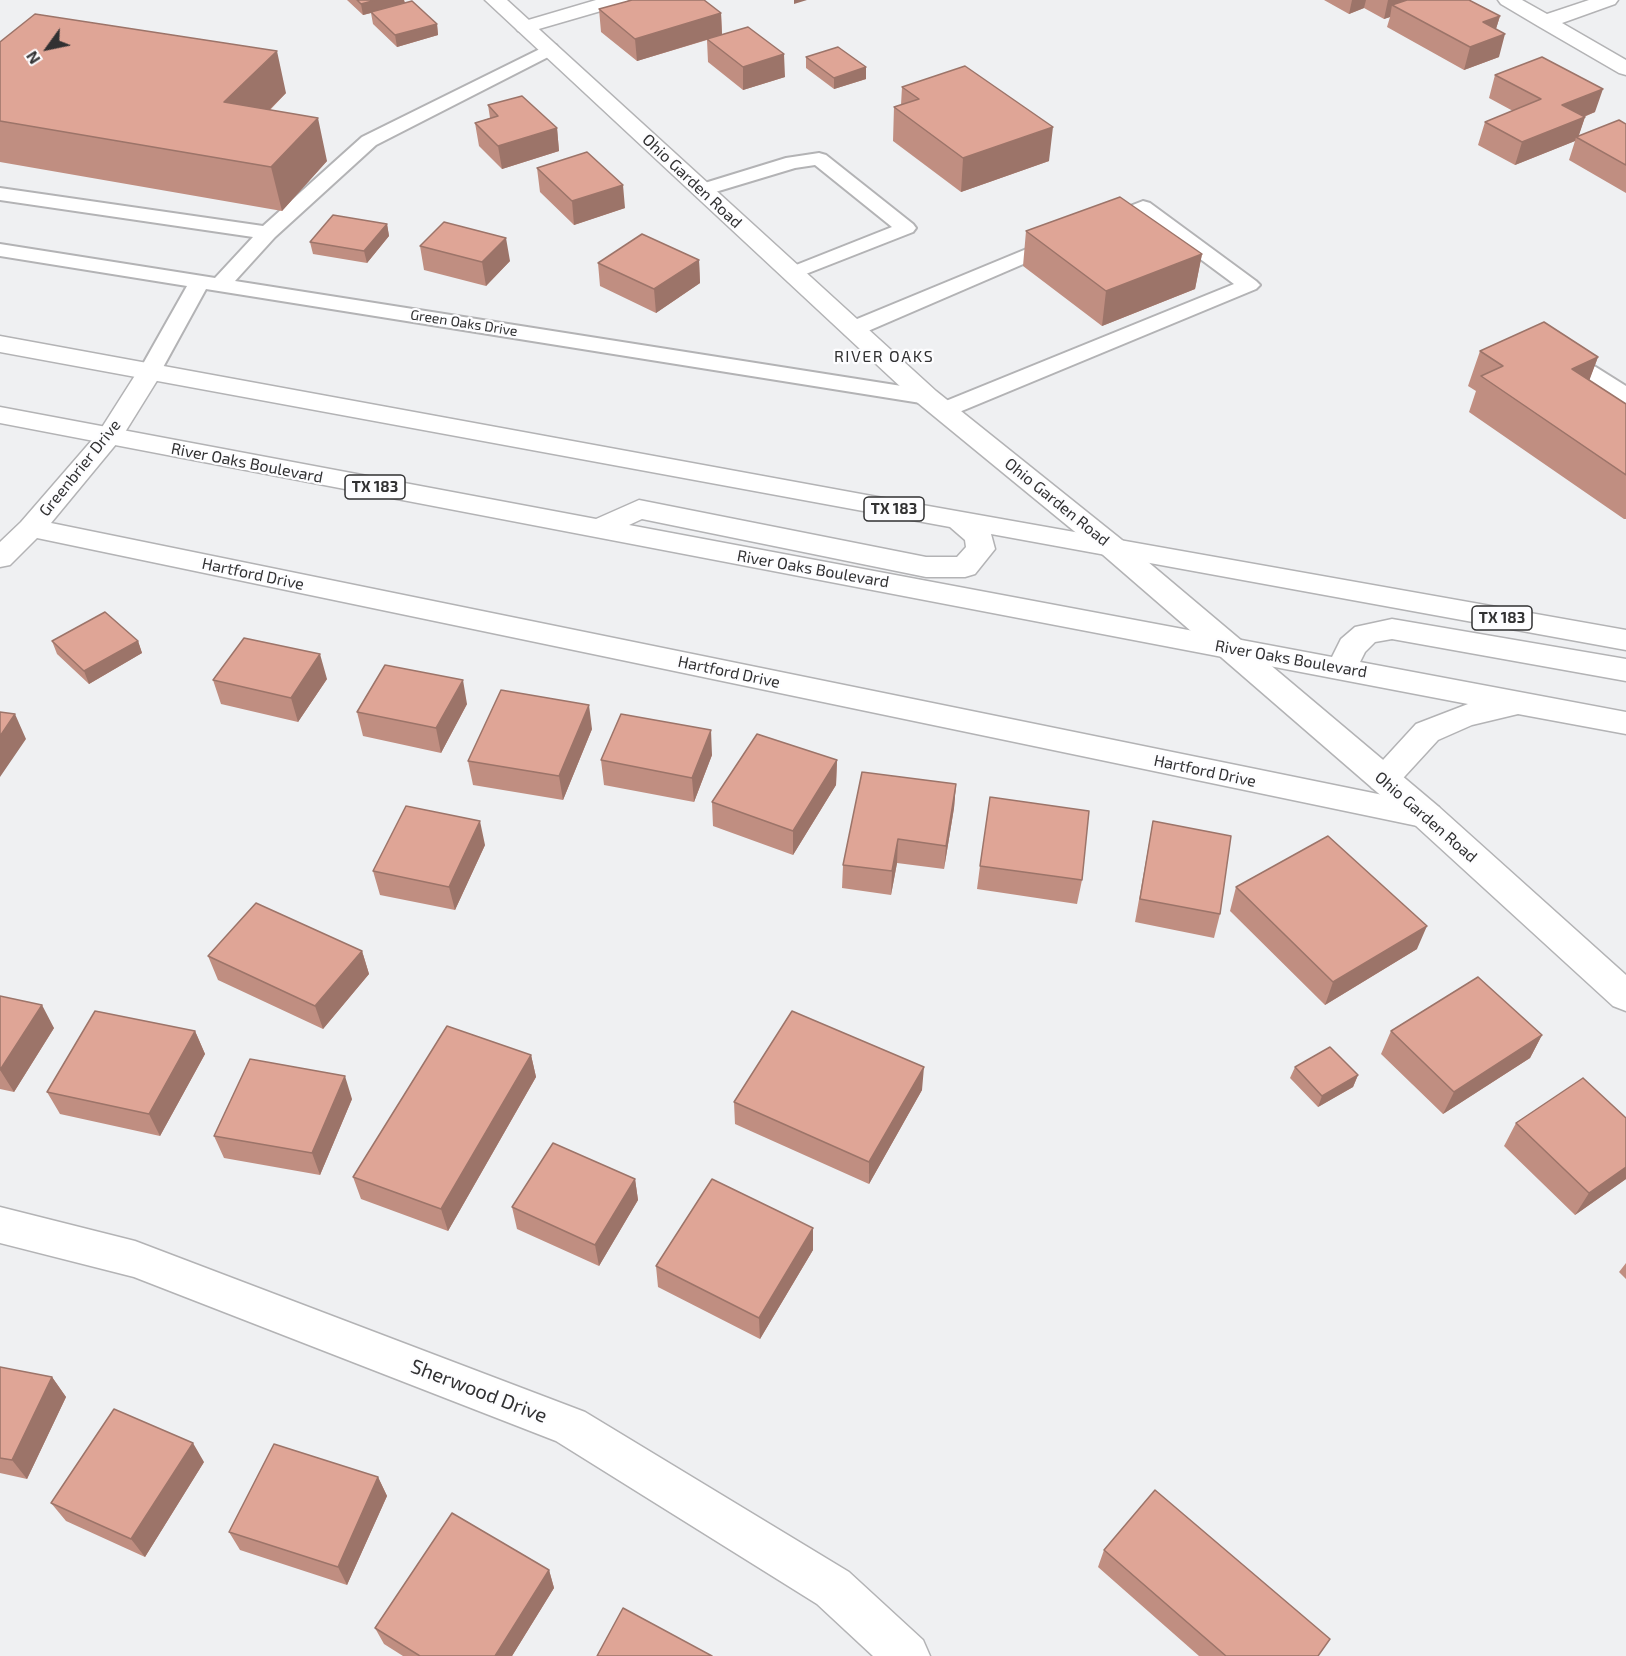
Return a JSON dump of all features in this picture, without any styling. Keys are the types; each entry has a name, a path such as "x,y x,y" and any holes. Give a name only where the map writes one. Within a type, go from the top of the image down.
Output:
{"street":[{"name":"Ohio Garden Road","path":"495,0 935,404 1112,548 1427,816 1626,995"},
{"path":"525,27 618,0"},
{"path":"1508,0 1626,69"},
{"path":"1545,22 1608,0"},
{"name":"TX 183","path":"0,344 872,505 1626,640"},
{"name":"Greenbrier Drive","path":"10,545 109,437 150,370"},
{"name":"River Oaks Boulevard","path":"0,415 1626,723"},
{"path":"597,529 639,509 926,567 965,567 981,549 978,536 958,519"},
{"name":"Hartford Drive","path":"10,545 1427,816"},
{"path":"1342,668 1352,646 1366,634 1392,629 1626,670"},
{"path":"1383,780 1427,732 1464,716 1516,703"},
{"name":"Sherwood Drive","path":"0,1225 135,1259 570,1426 833,1588 907,1656"}],"lane":[{"path":"150,370 210,283 369,141 549,49"},
{"path":"702,190 793,162 819,159 906,228 793,273"},
{"path":"0,194 268,233"},
{"path":"853,329 1143,207 1249,285 935,404"},
{"name":"Green Oaks Drive","path":"0,249 935,404"},
{"path":"1545,345 1626,396"}],"building":[{"path":"357,0 376,0 361,4"},
{"path":"632,0 704,0 721,13 635,39 599,9"},
{"path":"1407,0 1469,0 1500,16 1483,22 1505,34 1470,47 1392,5"},
{"path":"412,1 437,24 395,35 371,12"},
{"path":"35,14 277,51 224,102 318,118 271,167 0,121 0,42"},
{"path":"748,27 784,54 743,67 707,39"},
{"path":"838,47 866,67 834,78 806,57"},
{"path":"1542,57 1603,89 1562,105 1585,117 1522,142 1485,122 1541,99 1495,75"},
{"path":"965,66 1053,127 963,158 894,107 919,99 902,87"},
{"path":"522,96 557,128 498,146 475,123 498,116 488,105"},
{"path":"1619,120 1626,124 1626,165 1576,137"},
{"path":"587,152 623,185 572,201 537,168"},
{"path":"1120,197 1202,254 1106,291 1026,231"},
{"path":"333,215 387,224 364,251 310,242"},
{"path":"444,222 506,238 482,262 420,246"},
{"path":"642,234 699,260 654,289 598,263"},
{"path":"1544,322 1598,357 1572,369 1626,404 1626,475 1481,376 1503,366 1480,351"},
{"path":"105,612 138,641 84,671 52,641"},
{"path":"244,638 320,654 291,698 213,680"},
{"path":"385,665 463,680 436,728 357,712"},
{"path":"501,690 589,705 559,776 468,761"},
{"path":"0,712 15,714 0,736"},
{"path":"621,714 711,730 692,778 601,760"},
{"path":"757,734 837,760 793,831 712,802"},
{"path":"862,772 956,784 946,846 898,839 892,871 843,865"},
{"path":"990,797 1089,811 1082,880 980,866"},
{"path":"406,806 480,821 449,887 373,871"},
{"path":"1153,821 1231,836 1220,914 1140,899"},
{"path":"1328,836 1427,926 1333,982 1236,887"},
{"path":"256,903 362,951 315,1006 208,956"},
{"path":"1478,977 1542,1035 1454,1092 1391,1031"},
{"path":"0,996 42,1005 0,1070"},
{"path":"95,1011 195,1031 149,1114 47,1092"},
{"path":"792,1011 924,1067 869,1162 734,1102"},
{"path":"447,1026 531,1055 441,1209 353,1177"},
{"path":"1330,1047 1358,1075 1322,1096 1295,1067"},
{"path":"250,1059 345,1076 312,1153 214,1136"},
{"path":"1583,1078 1626,1118 1626,1167 1589,1193 1516,1123"},
{"path":"553,1143 635,1179 595,1245 512,1207"},
{"path":"712,1179 813,1228 759,1318 656,1266"},
{"path":"0,1367 52,1377 12,1460 0,1458"},
{"path":"114,1409 193,1443 131,1539 51,1503"},
{"path":"274,1444 378,1477 338,1567 229,1532"},
{"path":"1155,1490 1330,1639 1318,1656 1226,1656 1104,1550"},
{"path":"452,1513 549,1570 495,1656 420,1656 375,1628"},
{"path":"623,1608 712,1656 597,1656"}],"district":[{"name":"RIVER OAKS","path":"884,357"}]}
